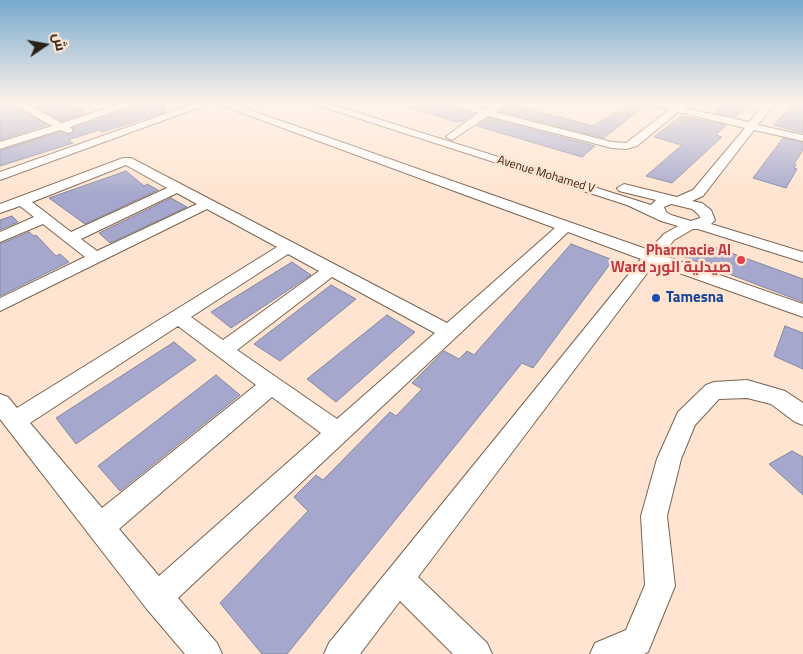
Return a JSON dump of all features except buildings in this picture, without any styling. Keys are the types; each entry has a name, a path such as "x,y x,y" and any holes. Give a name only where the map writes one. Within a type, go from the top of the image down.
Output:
{"street":[{"path":"0,146 38,134"},
{"path":"74,134 93,144"},
{"path":"0,176 122,134"},
{"path":"305,134 803,311"},
{"name":"Avenue Mohamed V","path":"413,134 632,202 665,223"},
{"name":"Avenue Mohamed V","path":"441,134 640,193 676,200"},
{"path":"452,137 457,134"},
{"path":"573,134 626,146 633,144 646,134"},
{"path":"700,203 748,134"},
{"path":"784,134 803,138"},
{"path":"0,210 126,161 448,332"},
{"path":"70,238 177,188"},
{"path":"340,654 651,258 665,223 657,206 659,203 676,200 700,203 735,224 803,245"},
{"path":"22,201 96,258"},
{"path":"694,225 708,220 709,217 700,203"},
{"path":"0,305 207,204"},
{"path":"0,237 44,218"},
{"path":"665,223 694,225 803,257"},
{"path":"157,597 565,227"},
{"path":"206,654 157,597 7,412 178,318 288,247"},
{"path":"223,350 331,270"},
{"path":"178,318 338,433"},
{"path":"100,527 271,385"},
{"path":"606,654 637,641 660,586 654,516 669,460 686,419 714,391 748,389 777,397 803,414"},
{"path":"400,580 476,654"}],"place":[{"name":"Pharmacie Al Ward صيدلية الورد","path":"741,260"},
{"name":"Tamesna","path":"656,298"}]}
